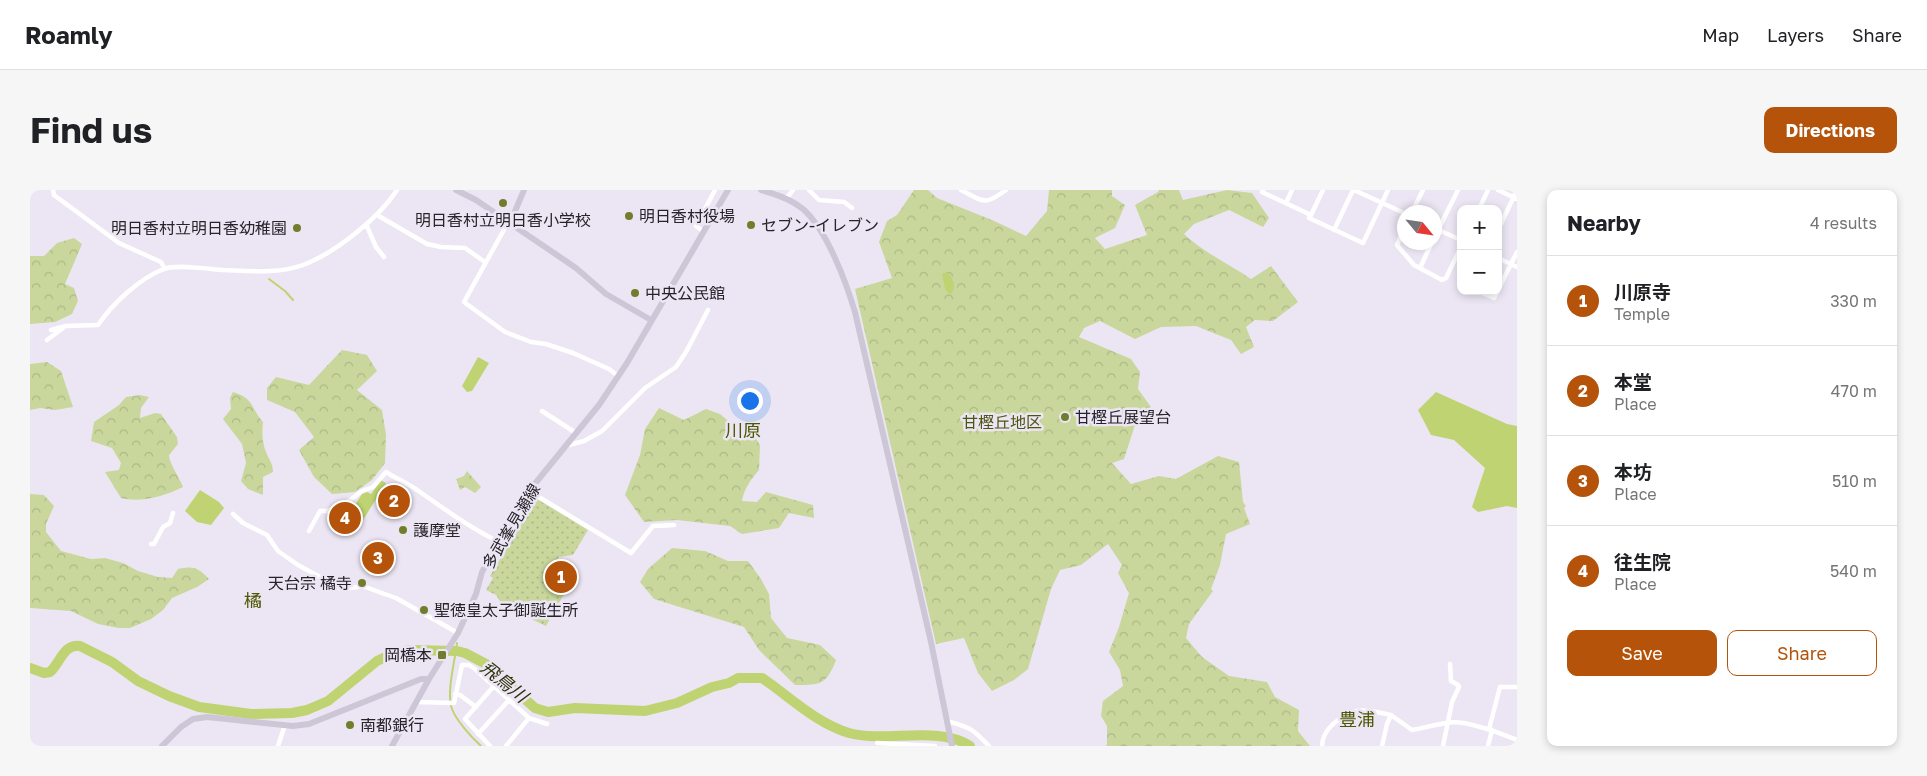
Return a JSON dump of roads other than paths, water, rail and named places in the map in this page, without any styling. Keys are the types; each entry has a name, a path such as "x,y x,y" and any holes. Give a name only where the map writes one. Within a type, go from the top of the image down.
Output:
{"street":[{"path":"53,190 54,195 119,243 161,262 165,268"},
{"path":"52,330 66,326 98,325 105,314 124,294 165,268 260,271 303,265 335,248 366,224 377,215 397,190"},
{"path":"456,190 476,200 576,268 606,294 651,320"},
{"path":"524,190 510,223 506,226 485,262 464,302 505,332 530,342 546,344 573,353 609,369 618,376"},
{"path":"704,232 696,226 715,190"},
{"name":"多武峯見瀬線","path":"392,746 429,679 458,633 476,594 482,572 529,491 599,405 728,190"},
{"path":"761,190 786,199 804,210 818,227 837,262 852,300 904,523 952,746"},
{"path":"786,199 793,190"},
{"path":"809,190 819,200 844,202 852,208"},
{"path":"961,190 982,201 991,201 1006,190"},
{"path":"1263,190 1262,192 1311,215"},
{"path":"1286,204 1292,190"},
{"path":"1323,190 1309,218 1363,243 1388,190"},
{"path":"1334,230 1354,190 1397,210"},
{"path":"1416,205 1423,190"},
{"path":"1442,219 1458,190"},
{"path":"1481,205 1488,190"},
{"path":"1498,190 1515,198"},
{"path":"1502,222 1515,198 1517,190"},
{"path":"377,215 427,244 441,247 465,248 485,262"},
{"path":"366,224 376,247 384,258"},
{"path":"1442,230 1457,238"},
{"path":"1402,250 1414,265 1442,280 1446,278 1460,250"},
{"path":"1420,268 1428,250"},
{"path":"1502,283 1517,252"},
{"path":"1502,260 1517,267"},
{"path":"566,446 584,441 602,431 645,388 676,367 708,310"},
{"path":"47,340 66,326"},
{"path":"542,412 576,433"},
{"path":"309,531 320,511 341,507 362,491 373,487 386,472 418,490 479,533 499,542"},
{"path":"529,491 631,553 653,526 674,525"},
{"path":"151,544 154,544 163,527 170,523 173,513"},
{"path":"233,514 243,523 267,535 278,551 298,565 340,588 363,586 396,598 458,633"},
{"path":"1443,746 1452,702 1459,687 1458,684 1451,681 1450,664"},
{"path":"416,702 451,703 462,665 468,665 475,668 529,718 546,724"},
{"path":"162,746 181,727 193,720 208,718 286,725 309,724 421,679 429,679"},
{"path":"490,746 465,720 494,686"},
{"path":"1488,746 1500,687 1517,687"},
{"path":"455,694 460,695 476,707"},
{"path":"478,734 509,700"},
{"path":"1322,746 1326,732 1346,713 1364,709 1391,716 1412,730 1433,727 1447,722 1490,730 1517,740"},
{"path":"1382,746 1387,724 1391,716"},
{"path":"506,746 529,718"},
{"path":"948,724 970,728 989,746"},
{"path":"278,746 286,725"},
{"path":"877,743 935,746"}],"waterway":[{"path":"269,279 285,291 293,300"},
{"path":"457,643 450,686 450,702 457,718 481,746"},
{"name":"飛鳥川","path":"30,668 44,673 50,672 66,651 74,646 80,646 112,662 138,681 169,696 199,707 251,714 292,713 307,710 328,701 377,661 392,654 409,650 457,651 486,664 535,708 548,712 575,708 645,711 677,703 712,687 729,683 738,678 762,678 825,723 849,733 863,736 928,735 957,740 970,746"}],"place":[{"name":"明日香村立明日香小学校","path":"503,203"},
{"name":"明日香村役場","path":"629,216"},
{"name":"セブン-イレブン","path":"751,225"},
{"name":"明日香村立明日香幼稚園","path":"297,228"},
{"name":"中央公民館","path":"635,293"},
{"name":"甘樫丘展望台","path":"1065,417"},
{"name":"本堂","path":"394,501"},
{"name":"往生院","path":"345,518"},
{"name":"護摩堂","path":"403,530"},
{"name":"本坊","path":"378,558"},
{"name":"川原寺","path":"561,577"},
{"name":"天台宗 橘寺","path":"362,583"},
{"name":"聖徳皇太子御誕生所","path":"424,610"},
{"name":"岡橋本","path":"442,655"},
{"name":"南都銀行","path":"350,725"}],"district":[{"name":"川原","path":"743,431"},
{"name":"橘","path":"253,601"},
{"name":"豊浦","path":"1357,720"}],"park label":[{"name":"甘樫丘地区","path":"1002,422"}]}
